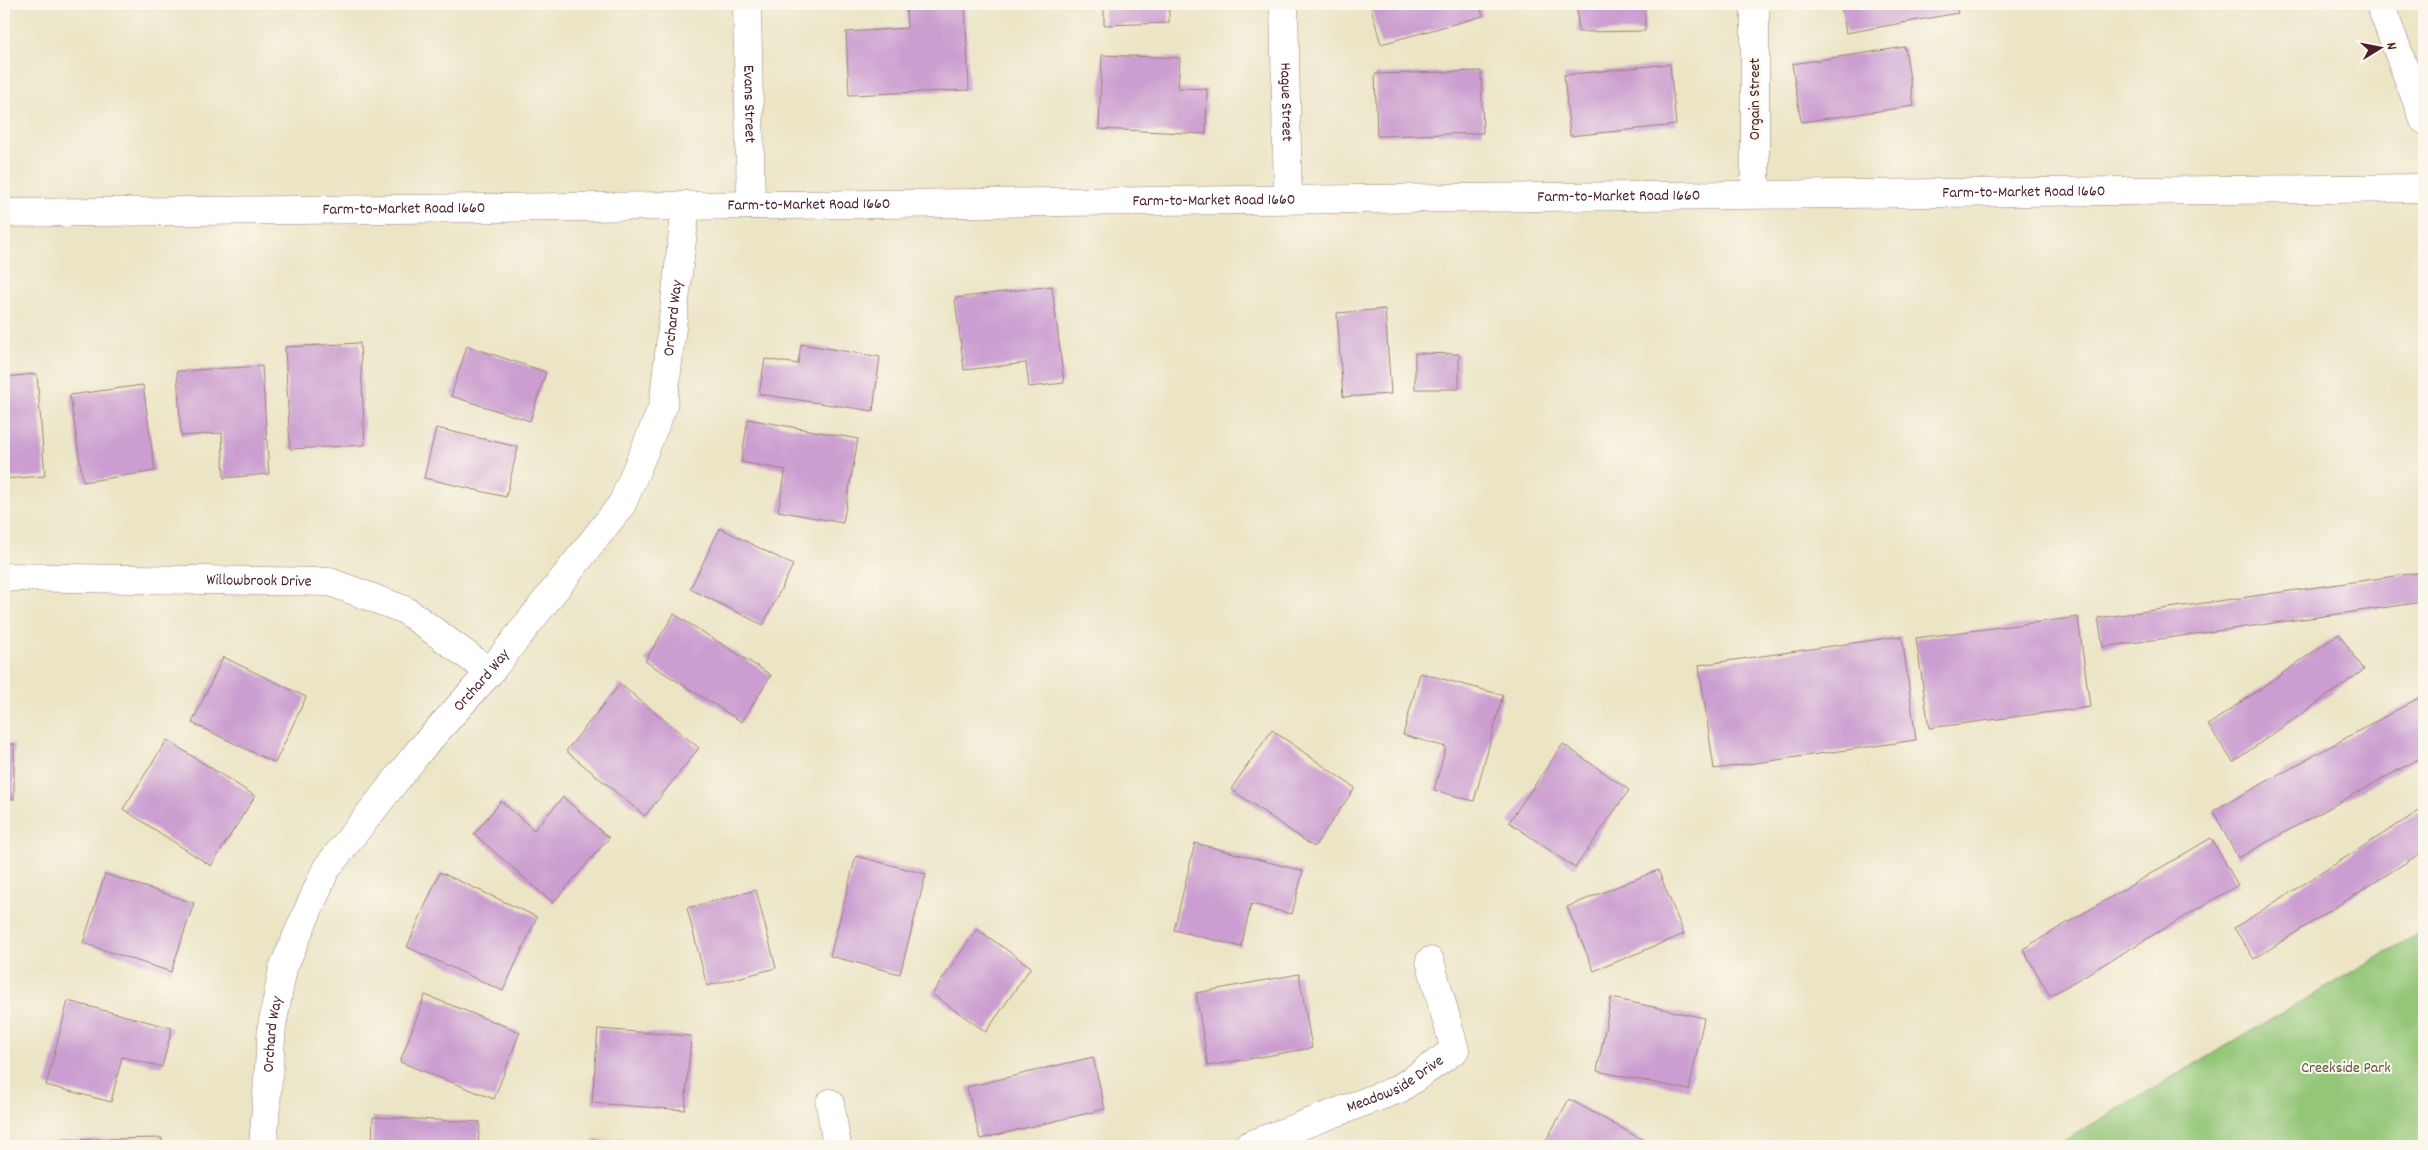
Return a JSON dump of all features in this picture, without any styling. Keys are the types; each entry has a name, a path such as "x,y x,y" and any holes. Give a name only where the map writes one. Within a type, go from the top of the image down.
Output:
{"street":[{"name":"Evans Street","path":"747,4 751,205"},
{"name":"Hague Street","path":"1284,4 1288,199"},
{"name":"Orgain Street","path":"1755,4 1755,194"},
{"path":"2380,4 2424,120"},
{"name":"Farm-to-Market Road 1660","path":"4,213 2424,188"},
{"name":"Orchard Way","path":"263,1146 272,1026 283,968 326,869 419,751 490,672 622,504 662,406 686,205"},
{"name":"Willowbrook Drive","path":"4,577 330,582 405,610 490,672"},
{"name":"Meadowside Drive","path":"1247,1146 1399,1089 1455,1050 1430,961"},
{"path":"830,1103 837,1146"}],"green space":[{"name":"Creekside Park","path":"2424,930 2424,1146 2055,1146"}],"building":[{"path":"906,4 965,4 969,90 849,95 846,32 907,28"},
{"path":"1104,4 1169,4 1169,23 1104,25"},
{"path":"1370,4 1479,4 1483,16 1381,44"},
{"path":"1577,4 1645,4 1645,31 1578,32"},
{"path":"1841,4 1956,4 1958,13 1846,33"},
{"path":"1905,47 1914,106 1801,122 1792,64"},
{"path":"1102,55 1180,58 1178,88 1207,89 1206,134 1099,129"},
{"path":"1670,64 1676,125 1570,136 1564,75"},
{"path":"1481,71 1483,133 1377,136 1375,74"},
{"path":"1052,286 1064,383 1029,387 1026,363 964,370 955,298"},
{"path":"1385,309 1391,394 1343,397 1337,313"},
{"path":"360,343 365,445 290,449 285,347"},
{"path":"801,344 880,357 873,411 759,394 765,359 798,364"},
{"path":"467,346 546,372 530,421 451,396"},
{"path":"1415,353 1459,354 1459,389 1415,389"},
{"path":"262,366 269,474 224,478 222,433 181,436 177,371"},
{"path":"37,374 45,476 4,479 4,377"},
{"path":"143,385 155,471 83,482 70,395"},
{"path":"748,419 858,439 843,523 778,511 786,470 741,462"},
{"path":"436,428 518,447 506,497 424,478"},
{"path":"720,528 793,565 763,625 690,589"},
{"path":"2424,572 2424,602 2103,647 2098,618"},
{"path":"674,614 771,675 742,722 645,661"},
{"path":"2078,617 2090,707 1929,728 1916,638"},
{"path":"2339,634 2364,670 2233,762 2208,725"},
{"path":"1902,636 1916,740 1714,769 1699,665"},
{"path":"223,657 306,697 275,763 192,723"},
{"path":"1420,673 1503,695 1474,801 1434,790 1446,747 1403,735"},
{"path":"620,684 699,748 645,816 566,751"},
{"path":"2424,695 2424,756 2238,858 2213,811"},
{"path":"1272,730 1355,788 1314,847 1231,789"},
{"path":"167,740 255,796 211,866 123,809"},
{"path":"4,744 14,744 14,799 4,799"},
{"path":"1563,744 1629,790 1575,868 1509,822"},
{"path":"563,797 609,838 553,903 474,834 501,801 534,830"},
{"path":"2424,808 2424,851 2254,959 2234,928"},
{"path":"2211,838 2238,885 2050,996 2023,949"},
{"path":"1195,843 1303,871 1292,914 1251,904 1241,947 1174,930"},
{"path":"856,856 926,874 900,974 830,956"},
{"path":"1658,870 1684,934 1594,971 1567,907"},
{"path":"440,872 537,917 503,991 407,947"},
{"path":"105,874 194,903 171,972 83,943"},
{"path":"756,890 776,968 707,986 687,908"},
{"path":"977,929 1031,967 986,1032 932,994"},
{"path":"1299,974 1312,1048 1208,1066 1196,993"},
{"path":"425,995 520,1032 494,1099 400,1062"},
{"path":"1611,998 1704,1018 1689,1090 1597,1071"},
{"path":"68,1001 172,1028 162,1067 122,1057 111,1102 46,1085"},
{"path":"598,1029 691,1036 685,1110 592,1103"},
{"path":"1093,1057 1105,1109 980,1139 967,1087"},
{"path":"1569,1099 1650,1144 1649,1146 1543,1146"},
{"path":"373,1117 480,1122 478,1146 372,1146"},
{"path":"162,1138 162,1146 58,1146 57,1140"},
{"path":"594,1140 654,1145 654,1146 593,1146"}]}
